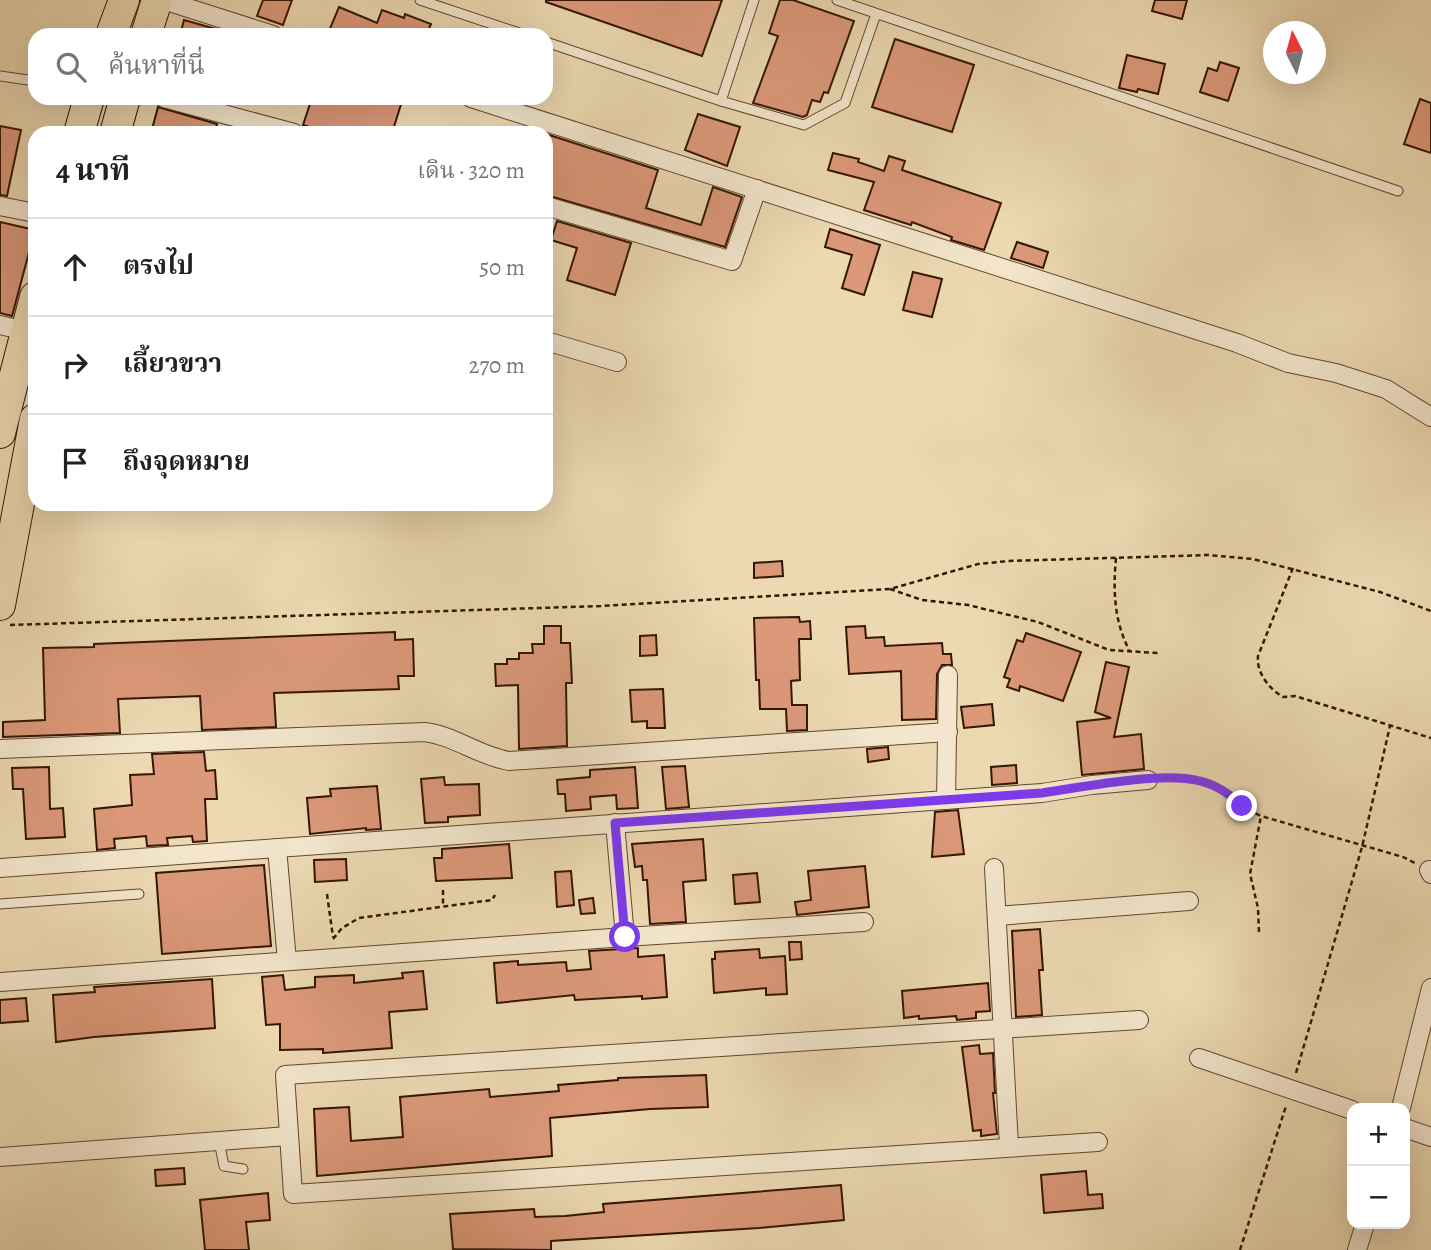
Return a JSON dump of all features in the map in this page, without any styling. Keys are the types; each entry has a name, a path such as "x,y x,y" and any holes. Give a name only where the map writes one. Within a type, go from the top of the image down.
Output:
{"highway":[{"path":"114,28 124,0"},
{"path":"148,28 157,0"},
{"path":"81,126 87,105"},
{"path":"117,126 123,105"},
{"path":"0,432 13,328 28,307"},
{"path":"0,605 28,456"}],"street":[{"path":"163,0 251,28"},
{"path":"189,105 269,126"},
{"path":"493,105 1237,344 1288,363 1363,381 1405,400 1431,417"},
{"path":"553,208 732,261 757,190"},
{"path":"0,206 28,212"},
{"path":"553,343 617,362"},
{"path":"946,800 948,676"},
{"path":"0,749 415,732 447,736 493,758 509,761 948,732"},
{"path":"0,868 1042,793 1148,780"},
{"path":"615,823 625,937"},
{"path":"277,848 287,961"},
{"path":"994,867 1009,1146"},
{"path":"997,916 1189,901"},
{"path":"0,982 864,922"},
{"path":"1402,1103 1431,988"},
{"path":"1098,1142 293,1194 285,1075 1139,1020"},
{"path":"1199,1058 1347,1108"},
{"path":"1410,1130 1431,1137"},
{"path":"0,1157 288,1136"},
{"path":"1357,1250 1363,1229"}],"lane":[{"path":"421,0 504,28"},
{"path":"721,101 754,0"},
{"path":"837,0 1398,191"},
{"path":"553,44 721,101 804,125 845,103 876,14"},
{"path":"0,76 28,80"},
{"path":"0,904 139,894"},
{"path":"219,1141 224,1166 243,1169"}],"path":[{"path":"0,625 601,606 890,589 978,564 1009,561 1219,556 1253,559 1293,568 1380,592 1431,611"},
{"path":"1116,558 1116,615 1129,650"},
{"path":"1293,568 1258,656 1262,677 1283,697 1295,696 1431,738"},
{"path":"890,589 922,600 968,605 1038,622 1109,650 1157,653"},
{"path":"1240,1250 1292,1090 1362,847 1390,726"},
{"path":"1148,780 1180,779 1208,784 1227,793 1242,806 1261,816 1403,857 1430,872"},
{"path":"1259,932 1258,908 1250,874 1261,816"},
{"path":"443,890 443,906"},
{"path":"327,894 335,958"},
{"path":"333,939 342,928 359,918 492,900 495,895"}],"building":[{"path":"263,0 292,0 283,25 257,16"},
{"path":"546,0 722,0 702,56"},
{"path":"780,0 793,0 854,21 828,93 824,92 820,102 812,100 807,115 803,117 753,103 778,36 769,33"},
{"path":"1155,0 1187,0 1182,19 1152,11"},
{"path":"339,7 377,23 382,10 404,18 405,14 431,24 429,28 330,28"},
{"path":"184,20 212,28 182,28"},
{"path":"895,39 974,65 952,132 872,107"},
{"path":"1127,55 1165,64 1158,94 1119,88"},
{"path":"1220,62 1239,68 1228,101 1200,92 1208,68 1217,71"},
{"path":"1420,99 1431,103 1431,153 1404,144"},
{"path":"310,105 401,105 394,126 303,125"},
{"path":"158,107 217,124 217,126 153,126"},
{"path":"698,114 740,127 727,166 685,150"},
{"path":"0,126 21,130 7,196 0,195"},
{"path":"553,136 658,170 646,208 701,225 713,187 742,197 725,247 553,197"},
{"path":"833,153 859,159 858,162 884,171 889,156 905,161 902,170 1001,203 984,250 951,240 952,237 912,222 911,225 864,210 874,182 828,170"},
{"path":"557,221 631,243 615,295 567,280 577,248 553,241"},
{"path":"0,222 28,228 28,256 12,316 0,313"},
{"path":"830,229 880,245 864,295 842,288 852,255 825,247"},
{"path":"1017,242 1048,252 1043,268 1011,258"},
{"path":"913,272 942,279 932,317 903,310"},
{"path":"782,561 783,576 754,578 754,563"},
{"path":"799,617 800,622 810,621 811,639 799,639 800,680 791,681 792,705 807,705 807,730 787,731 786,709 760,709 754,618"},
{"path":"544,626 561,626 561,643 570,643 572,683 566,683 567,746 519,749 518,685 496,686 495,664 507,664 507,659 519,659 519,653 533,653 532,644 544,644"},
{"path":"865,626 866,638 884,637 885,646 942,643 943,654 951,654 952,665 942,665 937,674 936,719 902,720 901,671 849,674 846,627"},
{"path":"395,632 395,640 413,639 414,676 398,676 399,689 274,693 276,727 202,730 200,696 118,699 120,733 3,737 3,722 45,720 43,648"},
{"path":"1026,633 1081,652 1063,701 1020,686 1019,691 1007,687 1010,679 1004,677 1017,640 1023,642"},
{"path":"656,635 657,655 640,656 640,636"},
{"path":"1106,662 1129,667 1114,737 1141,734 1144,769 1082,775 1077,722 1111,718 1095,712"},
{"path":"663,689 665,728 647,728 647,721 632,722 630,690"},
{"path":"992,704 994,725 964,728 961,707"},
{"path":"888,747 889,759 868,762 867,749"},
{"path":"204,752 206,771 215,770 217,799 205,799 207,841 193,842 192,836 167,838 168,845 147,846 146,836 114,839 115,848 97,850 94,809 132,805 130,775 154,774 152,754"},
{"path":"1016,765 1017,783 992,785 991,767"},
{"path":"685,766 689,807 666,809 662,767"},
{"path":"49,767 50,809 63,808 65,837 26,839 23,789 13,789 12,768"},
{"path":"635,767 638,808 617,809 616,795 590,797 591,809 566,811 565,794 558,794 557,780 590,777 590,770"},
{"path":"444,777 445,785 479,784 480,815 448,817 448,822 425,823 421,779"},
{"path":"377,786 381,829 310,834 307,798 331,796 330,789"},
{"path":"958,810 964,854 932,857 935,812"},
{"path":"703,839 706,880 683,882 686,922 650,924 647,880 643,880 642,866 635,867 632,844"},
{"path":"509,844 512,878 436,881 434,858 442,858 442,849"},
{"path":"346,859 347,880 315,882 314,860"},
{"path":"264,865 271,946 162,954 156,873"},
{"path":"865,866 869,907 797,915 795,902 811,900 808,871"},
{"path":"571,871 574,905 557,907 555,872"},
{"path":"757,873 760,902 735,904 733,875"},
{"path":"593,898 595,913 581,914 579,900"},
{"path":"1040,929 1042,1015 1016,1017 1012,931"},
{"path":"789,942 801,942 802,959 790,960"},
{"path":"638,948 638,957 664,955 667,997 575,1000 574,995 497,1003 494,963 518,961 518,965 566,962 567,971 591,969 589,951"},
{"path":"759,949 760,958 785,956 787,994 766,995 766,988 714,993 712,959 715,959 715,952"},
{"path":"423,971 427,1009 389,1012 392,1048 323,1053 323,1049 280,1050 280,1024 266,1025 262,977 283,975 285,990 315,987 315,977 354,975 354,983 403,978 402,973"},
{"path":"212,979 215,1028 56,1042 53,995 95,992 94,987"},
{"path":"988,983 990,1011 976,1012 976,1018 904,1018 902,991"},
{"path":"26,998 28,1021 0,1023 0,1000"},
{"path":"979,1045 980,1054 993,1053 997,1134 981,1136 981,1130 973,1131 962,1047"},
{"path":"706,1075 708,1107 550,1118 552,1156 317,1176 314,1109 349,1107 351,1141 403,1137 400,1097 489,1089 490,1097 559,1091 558,1085 618,1078"},
{"path":"184,1168 185,1184 156,1186 155,1170"},
{"path":"1086,1171 1088,1195 1102,1194 1103,1208 1044,1213 1041,1175"},
{"path":"841,1185 844,1220 551,1241 551,1250 453,1249 450,1214 534,1209 535,1217 565,1216 604,1212 603,1204"},
{"path":"268,1193 270,1220 246,1222 249,1250 205,1250 200,1200"}],"route":[{"path":"625,937 615,823 1042,793 1160,779 1192,779 1208,784 1227,793 1242,806"}]}
